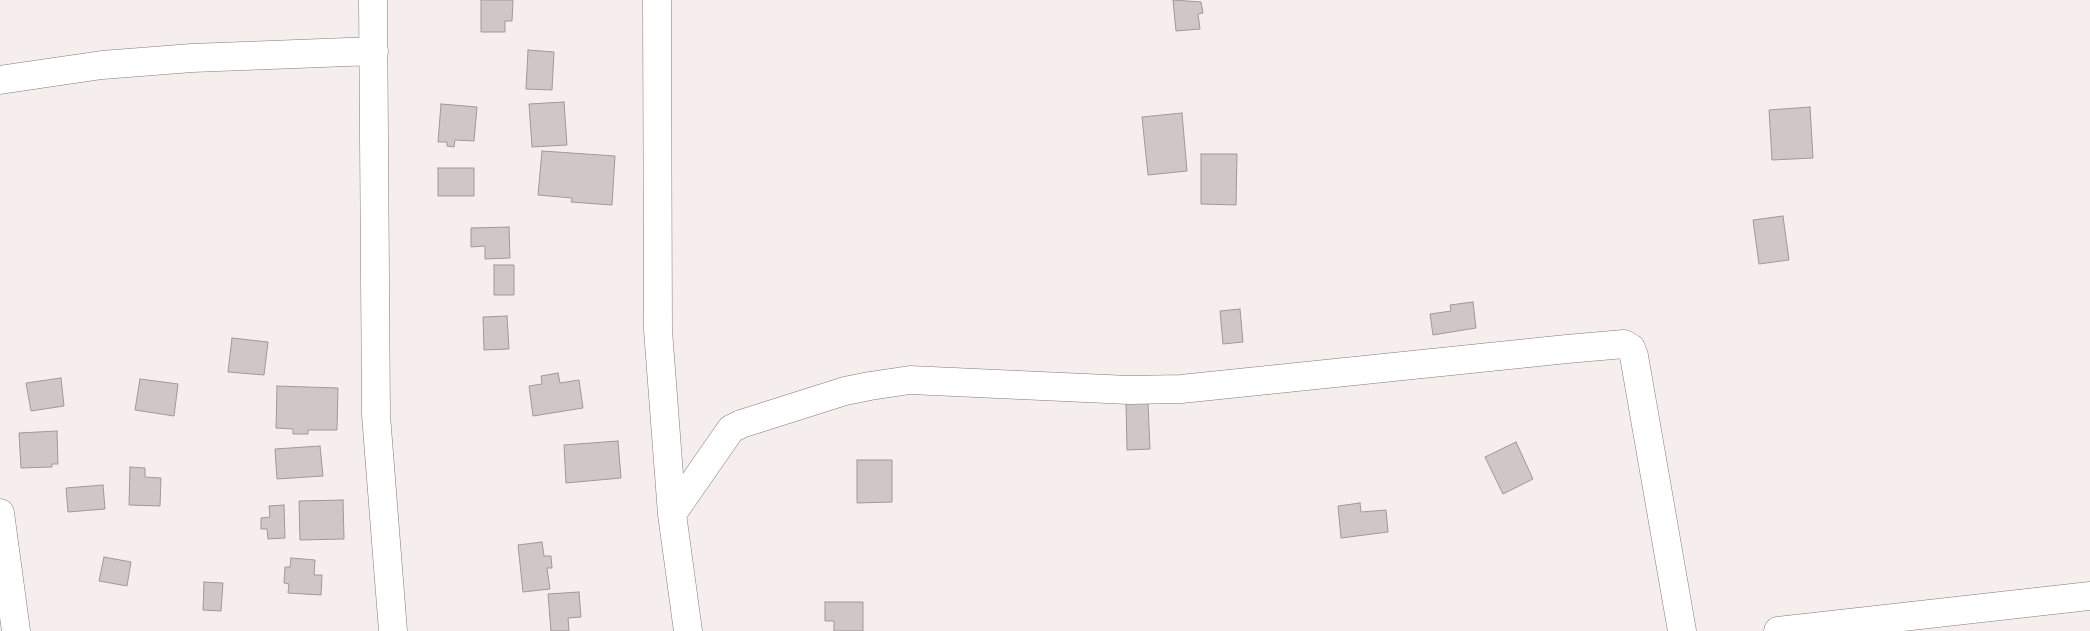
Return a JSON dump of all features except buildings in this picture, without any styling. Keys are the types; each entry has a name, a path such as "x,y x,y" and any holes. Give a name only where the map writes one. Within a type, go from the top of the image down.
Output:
{"street":[{"path":"373,0 376,415 393,631"},
{"path":"657,0 658,330 672,514 688,631"},
{"path":"0,80 102,65 192,58 374,51"},
{"path":"672,514 732,429 742,424 845,391 870,386 910,380 1129,390 1181,389 1624,344 1631,348 1634,356 1682,631"},
{"path":"0,513 16,631"},
{"path":"1778,631 2090,596"}]}
